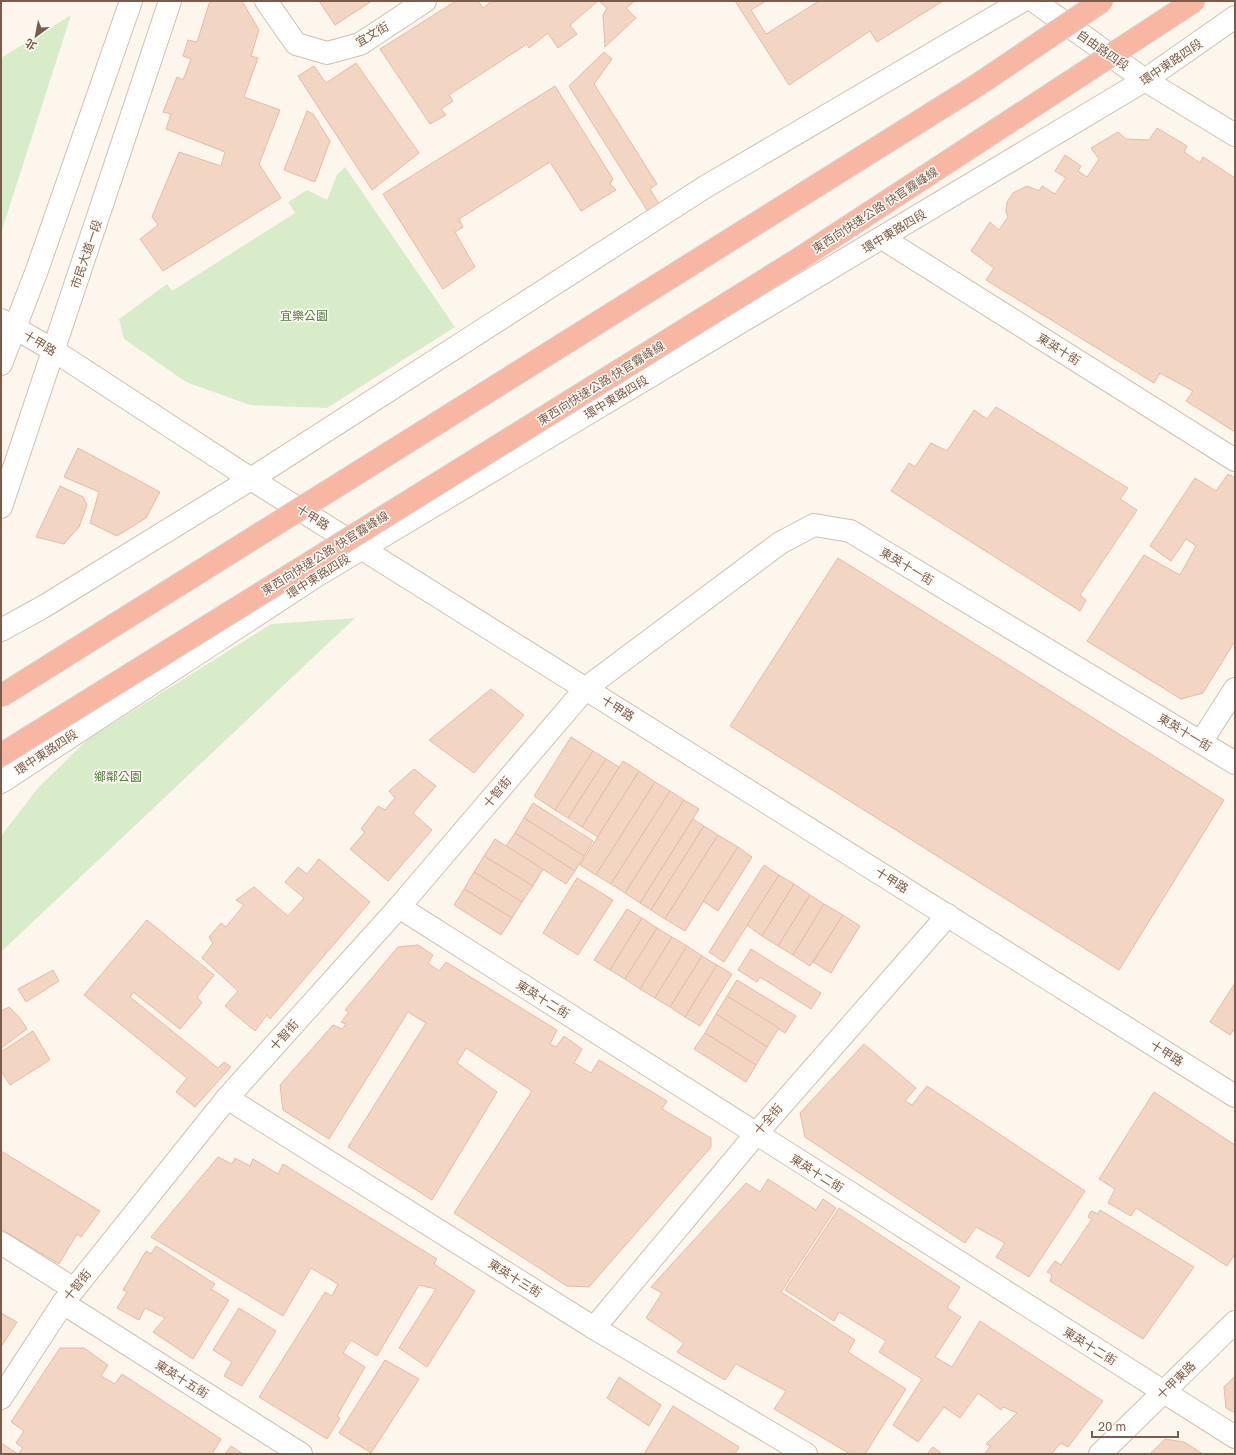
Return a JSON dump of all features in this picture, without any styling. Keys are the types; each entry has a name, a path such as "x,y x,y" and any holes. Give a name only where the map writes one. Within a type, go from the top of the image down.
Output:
{"highway":[{"path":"1,696 969,90 1102,1"},
{"name":"東西向快速公路 快官霧峰線","path":"1,755 799,259 1194,1"}],"street":[{"path":"1,364 8,324 37,270 131,1"},
{"name":"市民大道一段","path":"1,507 170,1"},
{"name":"宜文街","path":"266,1 296,44 327,53 360,44 425,1"},
{"path":"1,630 43,607 251,479 704,187 1022,1"},
{"name":"自由路四段","path":"1034,1 1145,80 1235,135"},
{"name":"環中東路四段","path":"1,782 316,576 1145,80 1235,17"},
{"name":"東英十街","path":"882,238 1235,460"},
{"name":"十甲路","path":"8,324 53,350 251,479 1235,1096"},
{"name":"東英十一街","path":"586,688 780,543 814,525 850,531 1235,763"},
{"name":"十智街","path":"1,1398 68,1296 227,1098 399,907 586,688"},
{"path":"1201,742 1235,689"},
{"name":"東英十二街","path":"399,907 1235,1437"},
{"name":"十全街","path":"594,1328 756,1134 948,915"},
{"name":"東英十三街","path":"227,1098 594,1328 806,1454"},
{"name":"東英十五街","path":"1,1242 68,1296 301,1454"},
{"name":"十甲東路","path":"1100,1454 1235,1322"}],"green space":[{"path":"71,15 2,230 1,231 1,58"},
{"name":"宜樂公園","path":"345,167 455,327 327,408 250,405 186,382 124,339 119,319 167,284 172,291 295,213 288,202 307,190 327,200 337,175"},
{"name":"鄉鄰公園","path":"355,618 1,952 1,836 38,788 88,739 271,624"}],"building":[{"path":"210,1 242,1 259,30 251,56 258,58 244,97 280,110 259,164 281,198 163,271 140,239 158,225 152,217 179,152 221,166 225,152 166,129 171,114 163,112 177,77 183,80 191,59 183,56 188,40 197,42"},
{"path":"319,1 372,1 335,25"},
{"path":"456,1 478,1 483,8 492,1 598,1 570,25 577,34 558,48 548,33 529,48 527,44 449,95 453,101 441,109 446,115 430,124 380,49"},
{"path":"599,1 635,1 626,8 636,18 605,47 603,15 607,8"},
{"path":"735,1 766,1 751,10 766,34 819,1 943,1 877,42 870,31 789,85"},
{"path":"604,52 612,59 594,84 657,184 650,189 662,209 650,215 569,86"},
{"path":"356,63 419,153 372,190 298,76 314,66 326,83"},
{"path":"555,86 613,179 610,184 616,190 581,211 550,162 459,219 463,227 455,232 475,267 443,289 383,194"},
{"path":"307,111 313,114 330,141 315,182 284,170"},
{"path":"1157,128 1187,146 1184,152 1200,163 1203,157 1235,178 1235,432 1186,401 1193,391 1160,373 1154,383 986,280 994,268 971,251 990,222 999,230 1008,217 1006,211 1007,202 1013,193 1027,186 1039,191 1042,186 1055,194 1066,178 1055,171 1065,155 1081,166 1078,171 1087,177 1099,159 1091,148 1118,132 1126,139 1149,140"},
{"path":"996,407 1128,488 1120,499 1137,510 1080,595 1086,600 1080,611 891,491 909,463 915,467 931,443 947,451 974,410 987,419"},
{"path":"78,448 160,492 146,518 117,536 90,523 99,492 64,477"},
{"path":"1228,474 1235,478 1235,641 1203,693 1181,699 1087,641 1144,555 1180,575 1196,546 1186,539 1171,561 1150,546 1195,478 1216,491"},
{"path":"60,486 83,497 87,505 79,527 64,544 36,537"},
{"path":"838,558 1224,800 1119,970 730,726"},
{"path":"491,689 524,715 474,773 429,740"},
{"path":"571,737 593,751 555,810 534,796"},
{"path":"593,751 606,759 568,818 555,810"},
{"path":"606,759 619,767 582,827 568,818"},
{"path":"623,761 639,771 598,837 582,827"},
{"path":"414,769 436,786 413,813 432,830 388,881 350,849 365,832 361,829 378,806 385,810 395,798 389,791"},
{"path":"639,771 655,782 596,875 580,865"},
{"path":"655,782 670,791 611,884 596,875"},
{"path":"670,791 684,800 625,893 611,884"},
{"path":"684,800 699,809 640,903 625,893"},
{"path":"533,803 593,841 584,856 524,818"},
{"path":"524,818 584,856 575,871 515,833"},
{"path":"693,819 704,826 651,910 640,903"},
{"path":"704,826 718,835 665,919 651,910"},
{"path":"515,833 575,871 566,884 506,846"},
{"path":"718,835 738,847 685,931 665,919"},
{"path":"495,839 543,869 533,886 484,856"},
{"path":"738,847 752,857 718,911 703,901"},
{"path":"484,856 533,886 522,902 474,872"},
{"path":"319,859 370,902 270,1019 267,1015 255,1031 225,1006 238,991 202,958 213,943 209,937 221,923 226,927 244,905 236,900 254,887 288,916 304,898 285,882 298,867 307,874"},
{"path":"764,865 779,875 724,962 709,952"},
{"path":"474,872 522,902 512,918 464,889"},
{"path":"779,875 794,884 762,936 747,925"},
{"path":"577,878 613,900 578,955 543,933"},
{"path":"794,884 810,895 778,946 762,936"},
{"path":"464,889 512,918 501,935 454,905"},
{"path":"810,895 824,904 793,955 778,946"},
{"path":"824,904 843,915 810,966 793,955"},
{"path":"627,909 642,918 610,970 594,960"},
{"path":"843,915 860,926 831,973 813,962"},
{"path":"642,918 657,928 625,979 610,970"},
{"path":"147,920 214,975 197,997 202,1003 180,1029 133,992 130,997 218,1068 224,1062 231,1067 195,1107 176,1092 187,1078 84,995"},
{"path":"657,928 672,937 640,989 625,979"},
{"path":"672,937 687,946 655,998 640,989"},
{"path":"418,945 433,955 428,963 439,971 446,962 557,1030 550,1044 556,1047 564,1036 582,1049 574,1063 591,1073 599,1060 667,1101 662,1109 711,1138 711,1147 589,1287 567,1286 454,1213 532,1091 466,1048 457,1063 497,1092 432,1200 348,1147 426,1023 408,1012 329,1139 283,1110 280,1085 333,1025 342,1029 346,1024 341,1022 349,1012 345,1010 398,947"},
{"path":"687,946 702,956 670,1007 655,998"},
{"path":"751,949 821,993 811,1009 760,977 757,982 738,970"},
{"path":"702,956 717,965 685,1017 670,1007"},
{"path":"717,965 732,974 700,1026 685,1017"},
{"path":"53,970 59,981 26,1002 18,989"},
{"path":"737,980 796,1016 785,1033 727,996"},
{"path":"1235,983 1235,1028 1230,1035 1210,1022"},
{"path":"727,996 779,1028 767,1047 716,1014"},
{"path":"9,1007 20,1018 27,1029 1,1048 1,1011"},
{"path":"716,1014 767,1047 756,1065 705,1033"},
{"path":"33,1031 50,1060 10,1085 1,1071 1,1052"},
{"path":"705,1033 756,1065 746,1082 694,1049"},
{"path":"864,1044 916,1088 905,1101 912,1105 927,1086 1085,1191 1029,1277 996,1257 1005,1243 976,1227 965,1243 805,1137 800,1113"},
{"path":"1154,1092 1235,1145 1235,1254 1227,1266 1136,1208 1131,1216 1108,1203 1115,1189 1099,1179"},
{"path":"1,1151 100,1211 81,1237 77,1234 59,1264 1,1229"},
{"path":"218,1157 232,1164 235,1158 250,1166 253,1159 278,1174 283,1164 437,1259 434,1264 475,1291 427,1367 399,1348 436,1289 419,1285 377,1356 351,1340 343,1353 365,1367 337,1416 340,1418 327,1439 259,1397 325,1292 332,1296 338,1284 311,1268 283,1316 151,1237"},
{"path":"768,1179 816,1210 823,1199 836,1208 781,1292 855,1340 848,1352 906,1389 865,1454 850,1454 774,1409 786,1391 736,1364 725,1380 677,1352 684,1343 646,1318 662,1293 651,1287 746,1183 760,1192"},
{"path":"839,1208 960,1287 947,1308 961,1317 935,1357 952,1367 980,1321 1103,1401 1068,1447 1061,1443 1051,1454 984,1454 991,1446 986,1444 1017,1413 1003,1407 1001,1410 978,1393 960,1418 944,1407 918,1442 893,1425 922,1379 879,1352 886,1341 839,1312 834,1321 785,1290"},
{"path":"1100,1210 1194,1267 1143,1339 1050,1281 1052,1275 1047,1272 1055,1261 1061,1265 1092,1219 1088,1217 1091,1211 1098,1214"},
{"path":"156,1246 215,1284 211,1289 229,1300 193,1359 153,1332 165,1318 145,1308 139,1320 117,1308 127,1292 123,1290 146,1251 151,1254"},
{"path":"239,1308 276,1331 242,1386 224,1376 232,1362 213,1350"},
{"path":"1,1313 17,1322 1,1347"},
{"path":"60,1348 84,1348 108,1365 101,1376 115,1384 122,1374 221,1439 212,1454 18,1454 23,1448 16,1443 24,1431 11,1422"},
{"path":"385,1360 419,1379 371,1453 339,1433"},
{"path":"1235,1376 1235,1413 1226,1408 1224,1387"},
{"path":"619,1377 661,1405 649,1426 607,1398"},
{"path":"673,1406 739,1447 735,1454 644,1454"},
{"path":"1165,1439 1184,1442 1203,1454 1150,1454"},
{"path":"1,1443 18,1454 1,1454"},
{"path":"231,1446 243,1454 225,1454"},
{"path":"933,1447 942,1454 927,1454"}]}
